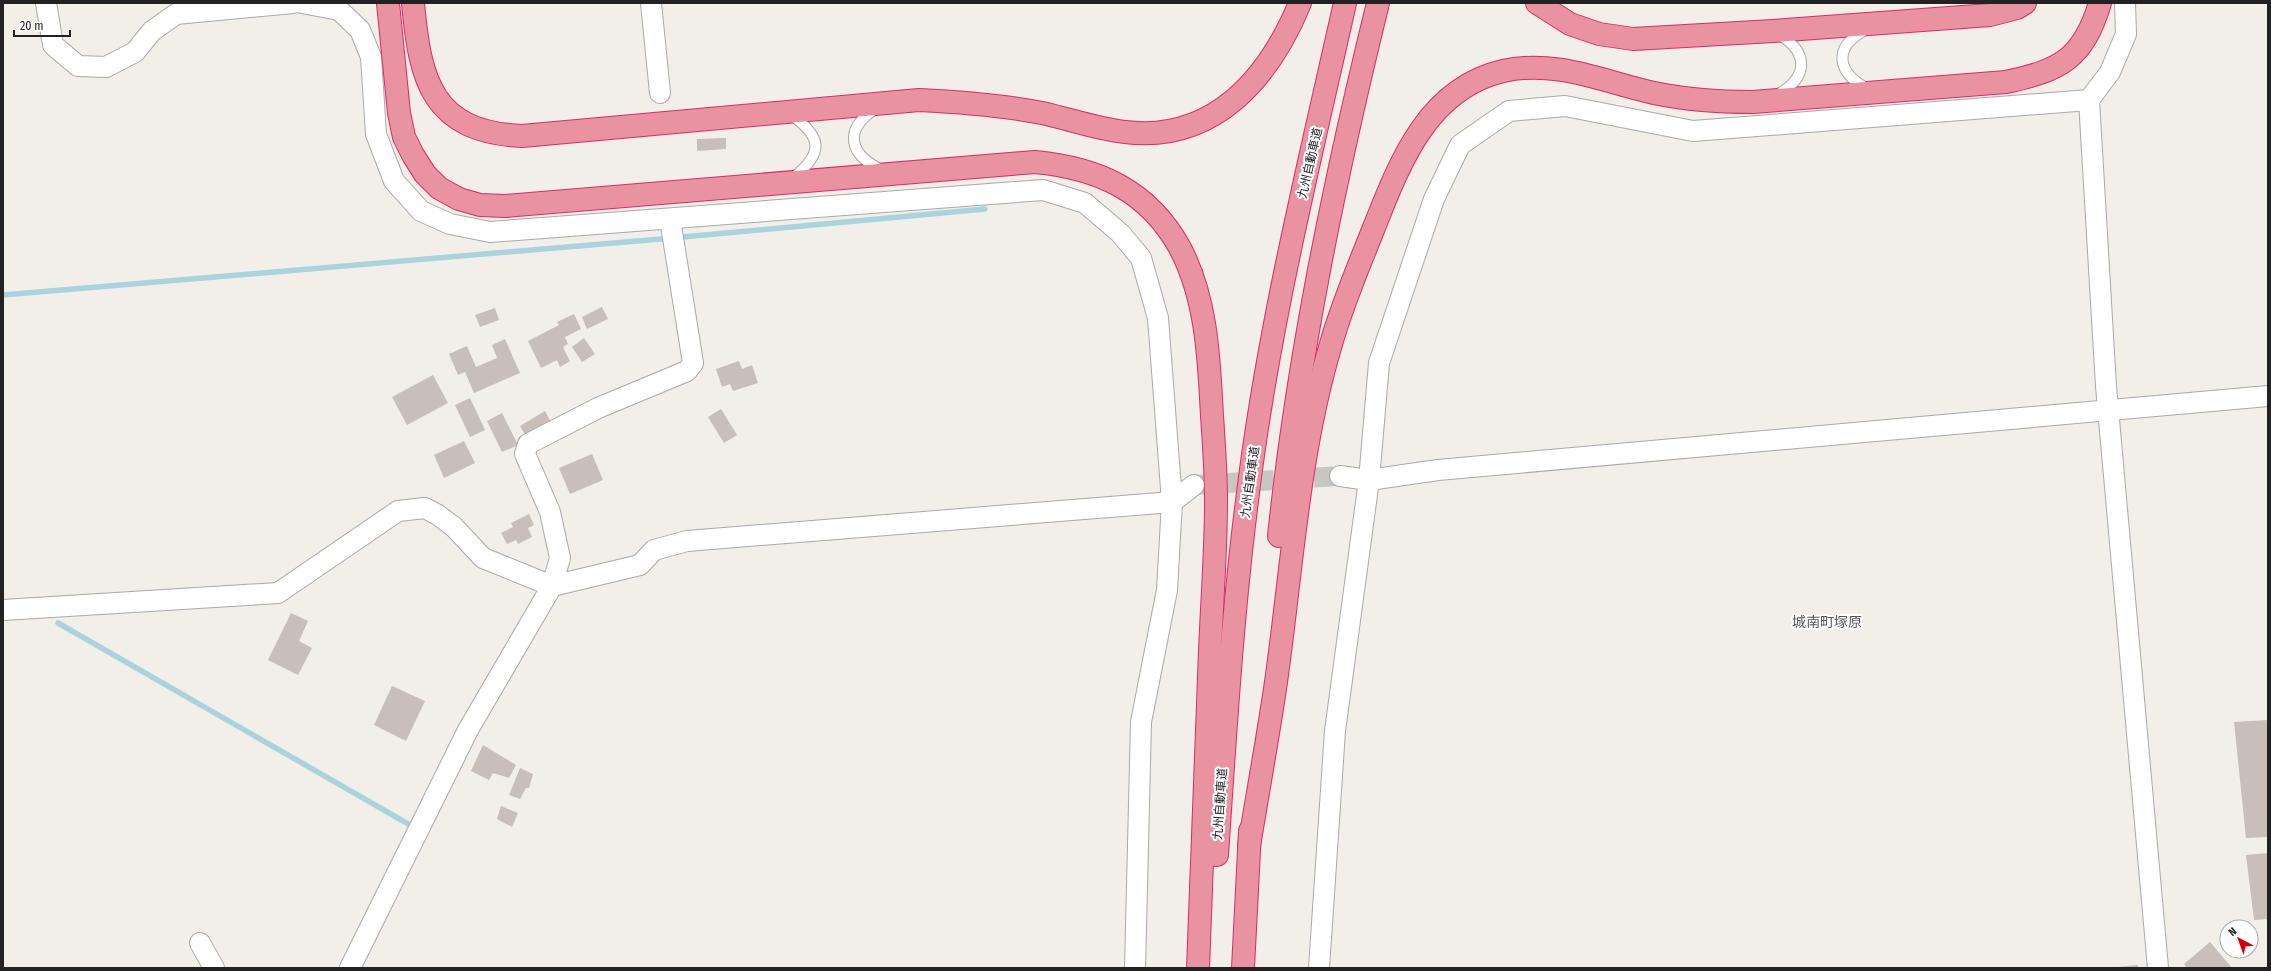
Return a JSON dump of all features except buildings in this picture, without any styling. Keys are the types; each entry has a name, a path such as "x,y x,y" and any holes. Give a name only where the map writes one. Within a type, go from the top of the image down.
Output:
{"highway":[{"path":"388,3 399,113 404,137 425,174 439,188 460,199 480,205 505,206 1035,162 1062,165 1089,171 1117,183 1140,199 1156,215 1179,247 1193,276 1210,361 1216,501 1198,968"},
{"path":"413,3 419,57 427,80 439,102 455,118 475,129 498,135 522,136 919,100 982,103 1043,113 1093,127 1125,132 1152,134 1180,130 1207,118 1234,101 1258,77 1277,51 1300,3"},
{"name":"九州自動車道","path":"1211,968 1214,892 1230,660 1247,499 1276,313 1346,3"},
{"path":"1243,968 1249,846 1283,496 1313,300 1340,169 1378,3"},
{"path":"1537,3 1544,10 1570,24 1599,34 1633,38 1773,31 1990,15 2017,8 2025,3"},
{"path":"1249,846 1276,681 1298,499 1318,396 1330,346 1346,298 1398,167 1413,140 1430,116 1452,94 1476,81 1501,72 1527,68 1576,73 1653,93 1688,99 1721,102 1767,100 2006,82 2032,77 2057,67 2079,49 2092,28 2100,3"}],"street":[{"path":"46,3 53,45 78,66 106,67 135,52 152,31 176,14 293,3"},
{"path":"302,3 339,10 360,30 371,57 376,134 394,181 421,211 450,224 490,232 1043,190 1085,203 1120,233 1140,258 1158,318 1172,502 1167,590 1141,722 1135,968"},
{"path":"651,3 660,94"},
{"path":"2125,3 2126,34 2110,72 2089,100 2108,411 2158,968"},
{"path":"1319,968 1335,731 1369,480 1379,364 1434,199 1460,145 1509,111 1565,106 1693,131 2089,100"},
{"path":"350,968 468,730 552,586 560,558 550,512 525,454 528,444 598,408 687,371 693,363 670,219"},
{"path":"1340,476 1369,480 1438,470 2268,396"},
{"path":"3,610 278,593 398,511 425,508 438,515 454,527 483,558 552,586 640,565 654,550 687,541 1172,502 1194,485"},
{"path":"200,943 214,968"}],"lane":[{"path":"1874,24 1855,35 1847,44 1842,53 1842,63 1848,74 1857,83 1874,92"},
{"path":"1767,100 1788,89 1797,79 1802,68 1801,56 1785,38 1773,31"},
{"path":"884,103 864,116 853,134 854,144 858,152 869,164 889,174"},
{"path":"787,183 802,170 816,151 815,141 810,131 801,122 788,113"}],"waterway":[{"path":"3,295 661,239 985,209"},
{"path":"58,623 410,825"}],"tunnel":[{"path":"1194,485 1340,476"}],"district":[{"name":"城南町塚原","path":"1827,622"}]}
